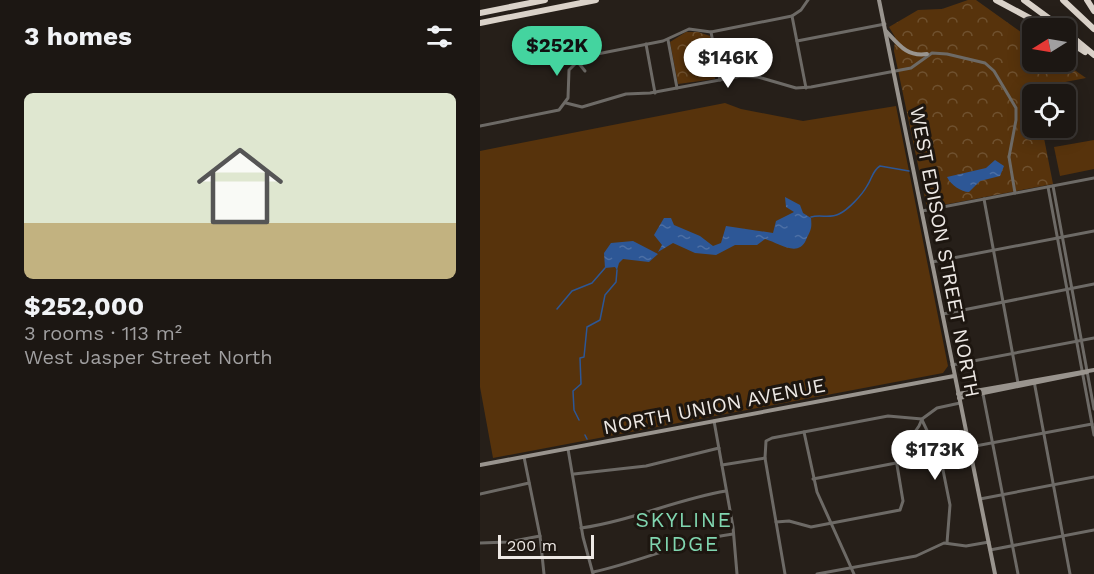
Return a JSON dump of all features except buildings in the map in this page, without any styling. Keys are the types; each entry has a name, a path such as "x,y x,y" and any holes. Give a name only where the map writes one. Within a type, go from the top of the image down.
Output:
{"highway":[{"path":"480,13 545,0"},
{"path":"480,23 596,0"},
{"path":"996,0 1029,18"},
{"path":"1024,0 1048,18"},
{"path":"1029,0 1050,18"},
{"path":"1063,0 1094,29"},
{"path":"1087,0 1094,11"},
{"path":"1076,40 1094,56"},
{"path":"1076,45 1094,56"}],"main road":[{"name":"WEST EDISON STREET NORTH","path":"881,0 995,574"},
{"path":"886,32 905,51 919,55 927,54"},
{"path":"959,398 983,391 1094,370"},
{"name":"NORTH UNION AVENUE","path":"480,465 954,376"}],"street":[{"path":"480,126 554,112 566,103 569,93 568,74 575,62 587,56 668,40 689,29 711,32 792,16 804,7 808,0"},
{"path":"792,16 806,88"},
{"path":"797,41 885,24"},
{"path":"711,32 720,80"},
{"path":"668,40 677,88"},
{"path":"646,44 655,93"},
{"path":"566,103 582,107 626,94 655,93 752,76 790,87 806,88 911,68 927,54 947,54 985,63 994,71 1012,99 1016,120 1009,157 1015,193"},
{"path":"575,62 585,70"},
{"path":"922,211 1094,178"},
{"path":"1050,186 1062,237 1076,341 1094,409"},
{"path":"1050,186 1057,238 1081,340 1094,435"},
{"path":"984,199 1018,384"},
{"path":"932,262 1094,231"},
{"path":"942,314 1094,284"},
{"path":"952,365 1094,338"},
{"path":"1034,381 1070,574"},
{"path":"983,391 1018,574"},
{"path":"776,522 789,521 809,527 900,510 903,501 896,463 897,456 919,426 922,418 959,398"},
{"path":"785,574 765,458 766,441 888,416 922,418"},
{"path":"922,418 941,460 950,505 947,543"},
{"path":"714,421 733,534 737,574"},
{"path":"969,447 1092,421"},
{"path":"804,432 813,479 829,524 854,574"},
{"path":"568,448 581,528 593,573 696,541 733,534"},
{"path":"574,474 646,465 719,448"},
{"path":"524,457 540,536 544,574"},
{"path":"722,465 765,458"},
{"path":"813,479 896,463"},
{"path":"980,499 1094,477"},
{"path":"480,494 529,483"},
{"path":"581,528 624,519 682,499 726,491"},
{"path":"990,550 1094,530"},
{"path":"480,543 508,542 540,536"},
{"path":"817,574 916,556 947,543 966,546 989,542"}],"green space":[{"path":"968,0 976,0 1022,33 1022,72 1076,71 1086,78 1055,84 1022,84 1022,138 1044,138 1053,184 927,208 894,51 895,37 889,27 918,10 942,9"},
{"path":"686,32 698,32 710,36 715,79 678,84 670,42"},
{"path":"725,103 741,109 803,121 896,106 948,366 943,373 493,458 480,387 480,151"},
{"path":"1094,140 1094,169 1060,176 1054,147"}],"water":[{"path":"995,160 1004,166 1000,176 980,181 969,192 956,188 947,177 986,168"},
{"path":"785,197 800,205 803,213 811,218 810,231 803,245 798,248 788,248 765,239 757,245 735,245 716,255 695,253 673,243 658,252 662,245 654,235 664,218 671,218 674,225 700,236 713,246 721,243 726,226 773,233 776,221 794,212 786,207"},
{"path":"633,241 658,254 649,262 623,259 617,270 615,267 605,268 604,253 611,243"}],"waterway":[{"path":"811,217 843,212 862,194 880,166 909,171"},
{"path":"557,309 572,291 592,283 605,268"},
{"path":"579,420 574,410 573,391 581,384 580,358 584,357 587,327 600,320 605,295 616,282 617,270"},
{"path":"585,435 587,439"}],"district":[{"name":"SKYLINE RIDGE","path":"684,531"}]}
